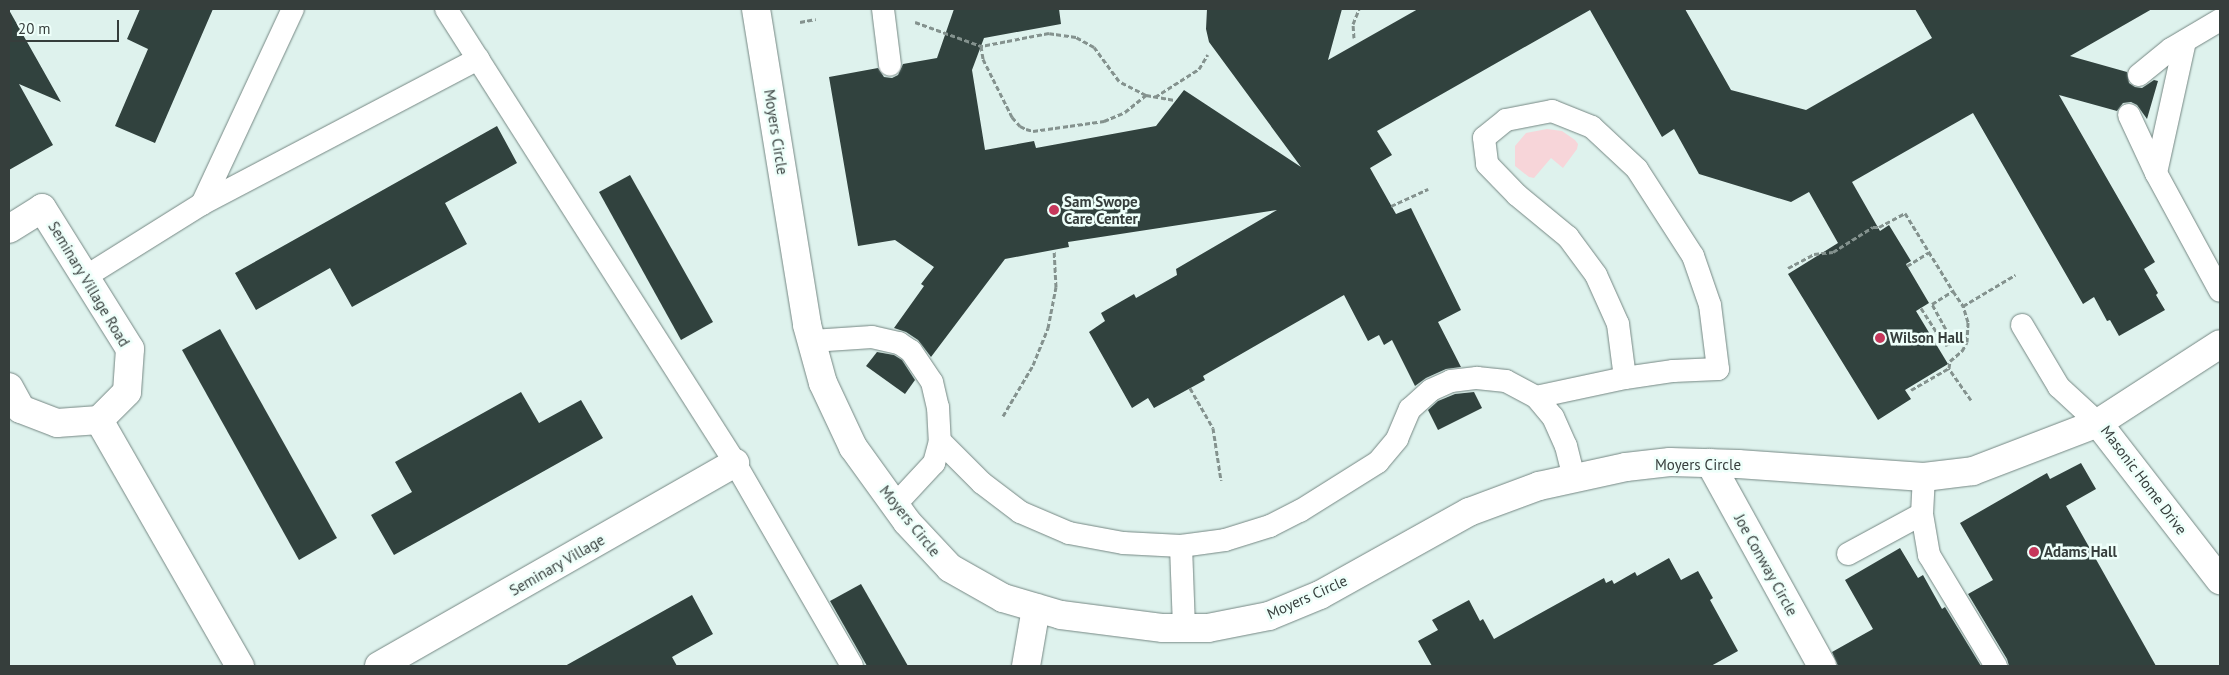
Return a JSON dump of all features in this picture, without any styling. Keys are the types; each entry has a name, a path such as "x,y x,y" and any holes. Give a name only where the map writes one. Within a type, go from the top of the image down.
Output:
{"street":[{"name":"Moyers Circle","path":"756,9 812,341 823,383 853,447 907,522 950,568 1003,598 1061,615 1162,628 1208,628 1269,616 1320,595 1469,512 1539,486 1626,467 1670,462 1924,477 1973,471 2098,423"},
{"name":"Seminary Village Road","path":"9,229 42,208 130,349 127,392 100,420"},
{"name":"Masonic Home Drive","path":"2220,344 2098,423 2220,580"},
{"path":"9,388 21,409 57,423 100,420 240,666"},
{"name":"Seminary Village","path":"379,666 735,463"},
{"name":"Joe Conway Circle","path":"1710,463 1822,666"},
{"path":"1026,666 1036,608"}],"lane":[{"path":"202,204 293,9"},
{"path":"446,9 735,463 852,666"},
{"path":"883,9 890,64"},
{"path":"2139,75 2171,48 2220,20"},
{"path":"2156,173 2184,41"},
{"path":"85,276 202,204 478,59"},
{"path":"1536,398 1625,378 1673,371 1718,369 1710,305 1693,256 1668,213 1637,169 1592,127 1552,111 1506,120 1484,138 1487,164 1517,195 1568,236 1596,275 1618,324 1625,378"},
{"path":"2130,115 2156,173 2220,291"},
{"path":"2022,325 2059,387 2098,423"},
{"path":"812,341 872,337 899,343 911,351 932,382 938,407 940,442 934,463 895,505"},
{"path":"940,442 982,483 1020,512 1068,532 1124,543 1181,546 1225,540 1270,526 1300,511 1378,462 1397,439 1410,409 1432,390 1451,381 1477,378 1506,381 1536,398 1553,416 1566,446 1574,478"},
{"path":"1924,477 1922,514 1929,555 1996,666"},
{"path":"1848,554 1922,514"},
{"path":"1181,546 1184,628"}],"path":[{"path":"1354,38 1354,24 1360,9"},
{"path":"800,22 816,19"},
{"path":"907,23 918,21 981,46 1049,33 1076,37 1094,47 1119,81 1146,95 1175,100"},
{"path":"981,46 983,59 1012,117 1020,126 1026,129 1033,131 1104,121 1124,112 1146,95"},
{"path":"1155,97 1198,69 1208,54"},
{"path":"1391,206 1428,189"},
{"path":"1788,268 1814,254 1833,252 1873,227 1879,227 1905,213 1962,306 1968,322 1967,342 1962,351 1950,361 1949,368 1970,400"},
{"path":"1003,416 1033,365 1048,328 1056,287 1054,250"},
{"path":"1907,266 1930,252"},
{"path":"1962,306 2015,275"},
{"path":"1921,308 1945,346 1952,342 1932,304 1953,291"},
{"path":"1911,390 1949,368"},
{"path":"1190,388 1213,428 1222,480"}],"shaded area":[{"path":"1547,129 1562,131 1575,140 1578,144 1577,149 1563,168 1551,158 1534,178 1529,177 1515,166 1515,146 1526,133"}],"building":[{"path":"140,9 213,9 155,143 115,126 148,49 127,39"},
{"path":"954,9 1059,9 1061,24 984,38 972,70 985,150 1034,141 1036,148 1156,126 1184,90 1301,167 1209,42 1206,29 1207,9 1342,9 1328,60 1418,9 1685,9 1731,90 1806,110 1932,38 1915,9 2152,9 2070,56 2127,72 2129,83 2135,87 2142,88 2154,80 2158,81 2147,119 2137,105 2131,102 2123,103 2117,111 2059,95 2155,262 2144,269 2158,293 2156,295 2165,310 2119,336 2110,320 2107,321 2094,297 2083,304 1973,113 1852,182 1880,231 1889,225 1911,261 1906,264 1929,303 1916,311 1948,364 1905,390 1911,399 1878,420 1788,274 1838,243 1809,192 1791,202 1699,174 1674,129 1662,137 1590,10 1377,131 1392,155 1370,168 1396,214 1411,208 1461,310 1438,322 1461,367 1446,369 1426,378 1415,386 1392,340 1384,345 1379,335 1368,341 1344,295 1203,376 1205,380 1154,408 1148,398 1132,408 1089,332 1105,321 1101,313 1134,294 1136,298 1177,275 1176,269 1277,210 1068,242 1069,247 1005,259 931,357 918,340 906,332 894,328 924,286 921,284 934,267 895,240 858,246 829,77 878,68 884,77 892,78 898,75 903,64 937,58"},
{"path":"9,10 61,102 19,84 53,145 9,170"},
{"path":"497,126 517,163 445,203 467,244 352,307 330,268 256,310 235,273"},
{"path":"630,175 713,322 681,340 599,192"},
{"path":"220,329 337,538 299,560 182,350"},
{"path":"877,352 894,355 902,360 915,380 905,394 866,366"},
{"path":"521,392 539,423 581,400 603,438 394,555 371,515 412,492 395,462"},
{"path":"1474,392 1482,408 1438,430 1428,410 1438,401 1455,394"},
{"name":"Adams Hall","path":"2081,463 2096,489 2066,506 2156,666 2009,666 2007,659 1968,594 1993,580 1960,523 2047,473 2050,479"},
{"path":"1900,548 1918,578 1923,575 1942,609 1945,607 1981,666 1838,666 1832,652 1873,629 1845,580"},
{"path":"1669,558 1681,580 1698,571 1713,598 1710,600 1738,651 1711,666 1432,666 1418,641 1438,630 1432,620 1469,600 1480,621 1483,619 1494,639 1604,578 1606,583 1612,580 1614,584 1635,572 1637,576"},
{"path":"861,584 908,666 867,666 830,601"},
{"path":"692,595 713,634 672,657 677,666 565,666"}],"place":[{"name":"Sam Swope Care Center","path":"1054,210"},
{"name":"Wilson Hall","path":"1880,338"},
{"name":"Adams Hall","path":"2034,552"}]}
